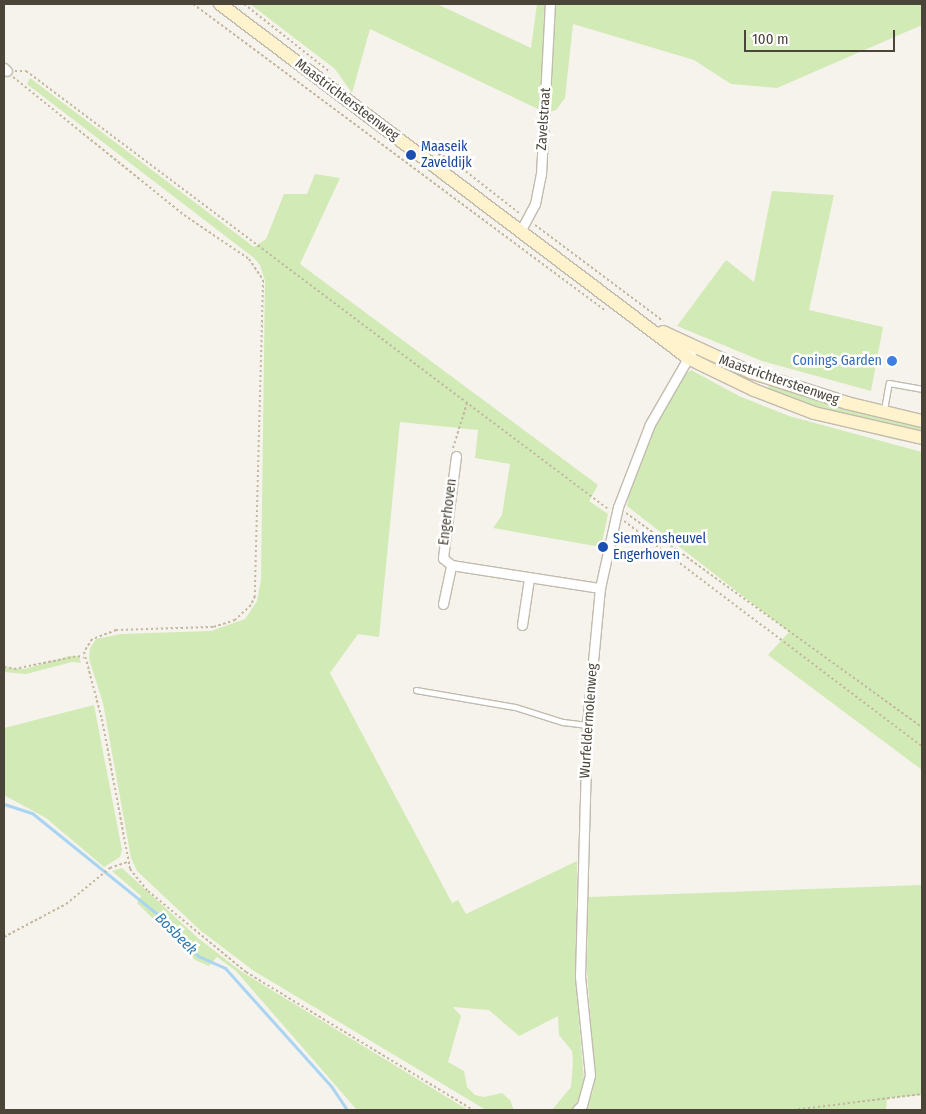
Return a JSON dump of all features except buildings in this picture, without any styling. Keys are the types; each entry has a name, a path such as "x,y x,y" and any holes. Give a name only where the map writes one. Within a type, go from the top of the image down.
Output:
{"main road":[{"name":"Maastrichtersteenweg","path":"220,4 524,225 641,321 653,334 691,353 754,390 814,413 922,438"},
{"name":"Maastrichtersteenweg","path":"691,353 884,413 922,422"}],"street":[{"name":"Zavelstraat","path":"524,225 541,174 550,4"},
{"name":"Wurfeldermolenweg","path":"577,1110 582,1105 590,1075 580,977 587,725 600,588 617,510 650,424 691,353"},
{"path":"754,390 758,375"},
{"name":"Engerhoven","path":"456,456 443,558 451,565 600,588"},
{"name":"Engerhoven","path":"444,604 451,565"},
{"path":"522,625 529,578"}],"lane":[{"path":"884,413 889,383 922,389"},
{"path":"416,690 515,707 563,722 587,725"}],"path":[{"name":"Maastrichtersteenweg","path":"193,4 578,292"},
{"path":"6,70 26,70 467,403 922,727"},
{"path":"6,70 184,215 249,259 263,280 255,596 251,605 234,620 213,627 128,628 98,635 86,647 84,658 102,719 128,862 148,891 246,972 473,1110"},
{"path":"524,225 667,324"},
{"path":"456,456 452,447 467,403"},
{"path":"617,510 922,746"},
{"path":"4,667 14,669 78,656 84,658"},
{"path":"4,936 66,904 110,868 128,862"},
{"path":"793,1110 922,1094"}],"green space":[{"path":"250,4 437,4 531,48 537,4 547,4 542,111 370,29 352,93 335,69"},
{"path":"555,4 922,4 922,25 777,88 731,84 694,60 573,24 565,98 556,110 550,112"},
{"path":"30,78 254,247 266,239 284,194 307,194 315,174 340,178 300,264 598,485 589,501 608,514 601,547 493,528 502,515 510,464 475,458 478,430 400,422 379,637 358,634 330,673 452,903 458,900 466,914 577,861 576,988 584,1079 581,1094 573,1110 552,1110 571,1087 573,1061 572,1051 559,1035 558,1016 519,1036 489,1010 453,1007 461,1016 448,1062 464,1071 467,1087 475,1095 484,1097 502,1093 510,1100 514,1110 486,1110 254,971 201,931 137,871 131,858 103,703 89,659 90,648 96,639 121,634 211,631 245,619 257,601 261,579 265,281 260,265 254,258 27,84"},
{"path":"772,191 834,195 809,310 883,327 871,391 762,361 677,326 726,260 754,282"},
{"path":"691,370 739,396 789,416 922,452 922,770 768,655 789,632 627,506 632,480 654,429 680,378"},
{"path":"770,383 922,426 922,433 821,411 767,392"},
{"path":"785,407 901,438 901,441 813,419 784,409"},
{"path":"70,656 79,656 81,663 72,662 26,674 4,672 4,667 24,669"},
{"path":"94,705 122,850 120,857 104,867 46,818 4,795 4,728"},
{"path":"122,868 198,938 242,972 468,1110 357,1110 236,971 217,957 209,966 195,960 137,903 141,896 112,871"},
{"path":"922,885 922,1095 887,1098 886,1110 585,1110 593,1091 594,1066 587,972 588,897"}],"waterway":[{"name":"Bosbeek","path":"4,804 32,813 162,918 198,956 225,968 331,1086 347,1110"}],"place":[{"name":"Maaseik Zaveldijk","path":"411,155"},
{"name":"Conings Garden","path":"892,361"},
{"name":"Siemkensheuvel Engerhoven","path":"603,547"}]}
